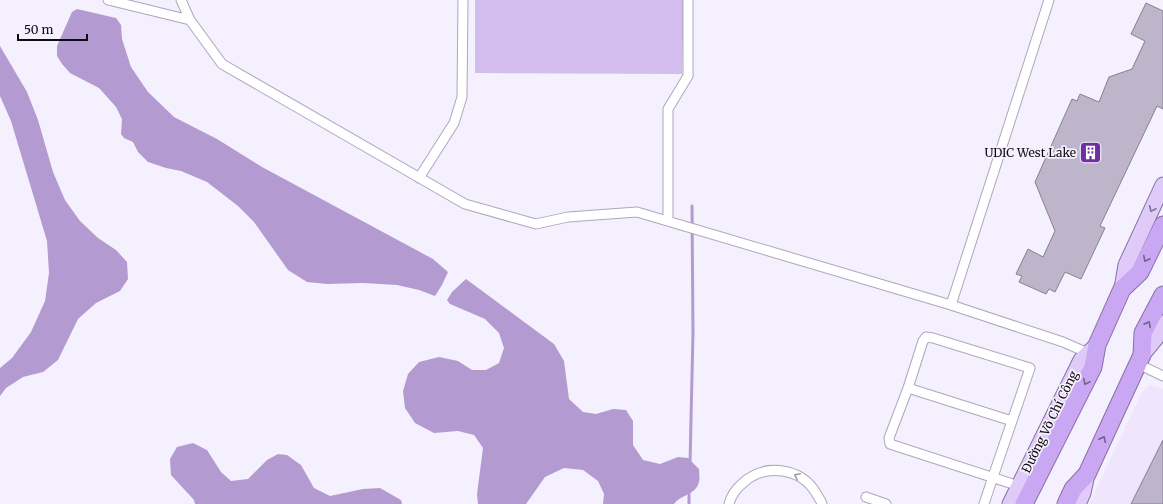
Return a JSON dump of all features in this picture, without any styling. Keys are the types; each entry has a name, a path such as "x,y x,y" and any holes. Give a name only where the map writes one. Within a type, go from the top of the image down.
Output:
{"highway":[{"name":"Đường Võ Chí Công","path":"1024,504 1093,367 1093,349 1122,288 1140,272 1163,225"},
{"path":"1066,504 1073,489 1087,474 1140,360 1143,333 1163,295"}],"main road":[{"name":"Đường Võ Chí Công","path":"1122,288 1126,265 1163,185"},
{"path":"1140,360 1156,338 1163,323"},
{"name":"Đường Võ Chí Công","path":"1010,504 1068,384 1081,360 1093,349"},
{"path":"1078,504 1083,493 1087,474"}],"street":[{"path":"108,0 190,20"},
{"path":"180,0 190,20 222,64 465,204 536,224 568,217 638,212 951,305 1063,342 1093,349"},
{"path":"419,178 454,123 462,97 463,0"},
{"path":"668,221 668,109 688,76 688,0"},
{"path":"951,305 1049,0"},
{"path":"984,504 993,477 1030,368 926,337 923,340 908,388 889,438 890,444 993,477 1019,486"},
{"path":"1140,360 1163,376"},
{"path":"908,388 1012,421"},
{"path":"729,504 738,487 751,476 767,471 784,471 800,476 812,487 822,504"},
{"path":"866,497 886,504"}],"shaded area":[{"path":"475,0 684,0 682,74 475,73"},
{"path":"77,9 116,18 121,25 122,39 131,67 148,92 174,117 217,139 262,167 433,259 448,272 435,296 419,290 397,285 363,283 327,284 307,282 288,270 254,222 238,206 207,182 181,171 148,162 138,152 133,142 124,138 121,134 122,119 116,107 99,88 70,73 57,56 57,46 72,12"},
{"path":"0,46 27,92 38,120 53,172 65,200 80,221 98,238 116,250 127,262 128,279 120,291 96,303 78,319 58,360 43,372 23,377 6,388 0,396 0,368 12,358 31,332 45,301 49,273 47,241 11,121 0,96"},
{"path":"466,279 554,344 564,361 569,399 583,412 596,414 613,409 626,410 633,421 633,445 643,460 660,464 678,457 688,458 699,469 699,482 695,490 674,504 603,504 604,494 598,481 583,470 564,468 545,477 526,504 478,504 477,494 483,448 474,435 458,431 434,433 415,423 405,408 403,391 408,374 419,362 439,357 458,361 472,370 486,370 499,363 504,348 499,333 485,319 450,304 447,300 452,292"},
{"path":"1151,385 1163,389 1163,504 1089,504 1141,394"},
{"path":"193,443 207,450 221,472 231,481 248,479 267,460 278,454 287,455 301,465 314,488 330,496 363,489 380,488 401,500 402,504 195,504 194,500 171,475 170,459 177,447"}],"building":[{"name":"UDIC West Lake","path":"1146,3 1163,11 1163,109 1157,106 1100,226 1105,228 1081,279 1065,272 1055,292 1049,289 1046,294 1019,282 1022,276 1016,274 1028,249 1043,257 1055,231 1035,182 1072,99 1077,101 1080,94 1099,102 1109,77 1132,69 1145,41 1131,34"},
{"path":"1163,440 1163,504 1131,504"}],"waterway":[{"path":"690,464 693,332 692,206"},
{"path":"689,490 689,504"}],"place":[{"name":"UDIC West Lake","path":"1091,153"}]}
